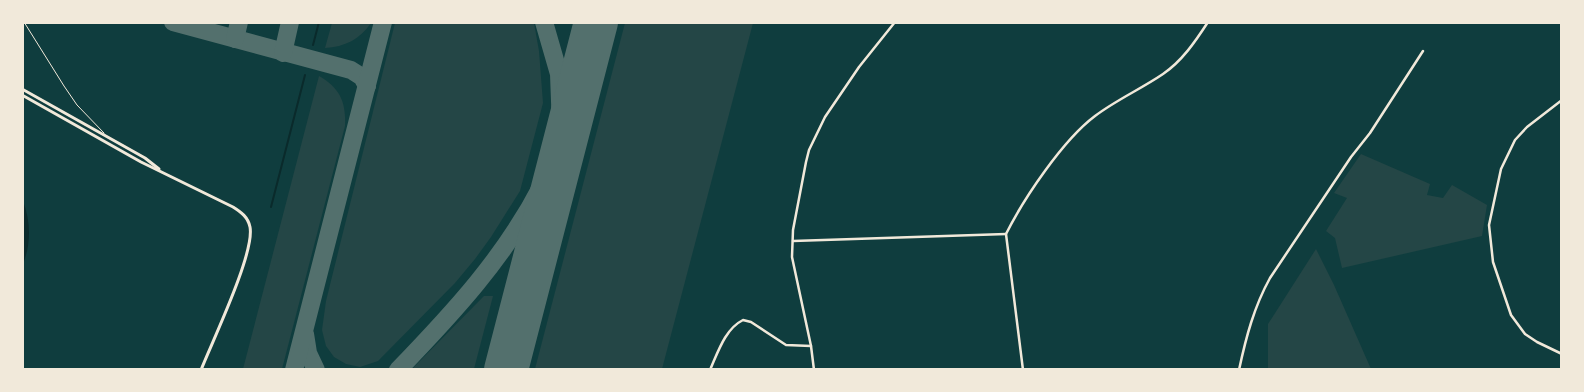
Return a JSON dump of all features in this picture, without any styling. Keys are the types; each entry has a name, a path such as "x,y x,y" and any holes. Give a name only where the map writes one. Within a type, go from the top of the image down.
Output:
{"street":[{"path":"814,370 811,346 792,257 806,162 809,150 825,117 858,67 895,22"},
{"path":"1023,370 1006,234 1015,217 1068,142 1094,117 1164,73 1195,42 1208,22"},
{"path":"1239,370 1253,314 1270,278 1351,157 1375,126 1423,50"},
{"path":"22,89 144,158 164,172"},
{"path":"22,95 141,162 233,206 247,220 250,227 249,248 200,370"},
{"path":"1562,100 1527,127 1515,140 1501,169 1489,225 1493,262 1511,315 1525,334 1562,354"},
{"path":"793,241 1006,234"},
{"path":"710,370 728,334 735,325 743,320 751,322 786,345 811,346"}],"lane":[{"path":"24,22 47,60 78,104 106,136"}],"shaded area":[{"path":"332,22 371,23 357,38 339,46 325,48"},
{"path":"395,23 534,23 539,51 543,103 520,191 491,237 455,283 378,361 360,367 346,364 334,357 326,346 322,330 326,301"},
{"path":"625,23 753,23 662,369 535,369"},
{"path":"319,76 332,86 340,96 343,103 345,126 282,369 243,369"},
{"path":"1361,154 1430,184 1427,195 1443,198 1452,185 1487,205 1482,236 1342,268 1335,238 1326,231 1347,198 1334,193"},
{"path":"23,201 28,217 29,241 23,264"},
{"path":"1316,249 1371,369 1268,369 1268,324"},
{"path":"484,296 493,296 474,369 412,369"}],"waterway":[{"path":"313,45 319,22"},
{"path":"271,207 305,75"}],"taxiway":[{"path":"173,22 351,70 362,77 367,86"},
{"path":"235,39 239,22"},
{"path":"283,53 290,22"},
{"path":"294,370 383,22"},
{"path":"544,22 559,74 561,128"},
{"path":"398,370 458,306 511,237 527,213 546,178 573,109"},
{"path":"305,334 308,353 316,370"}],"runway":[{"path":"506,370 596,22"}]}
